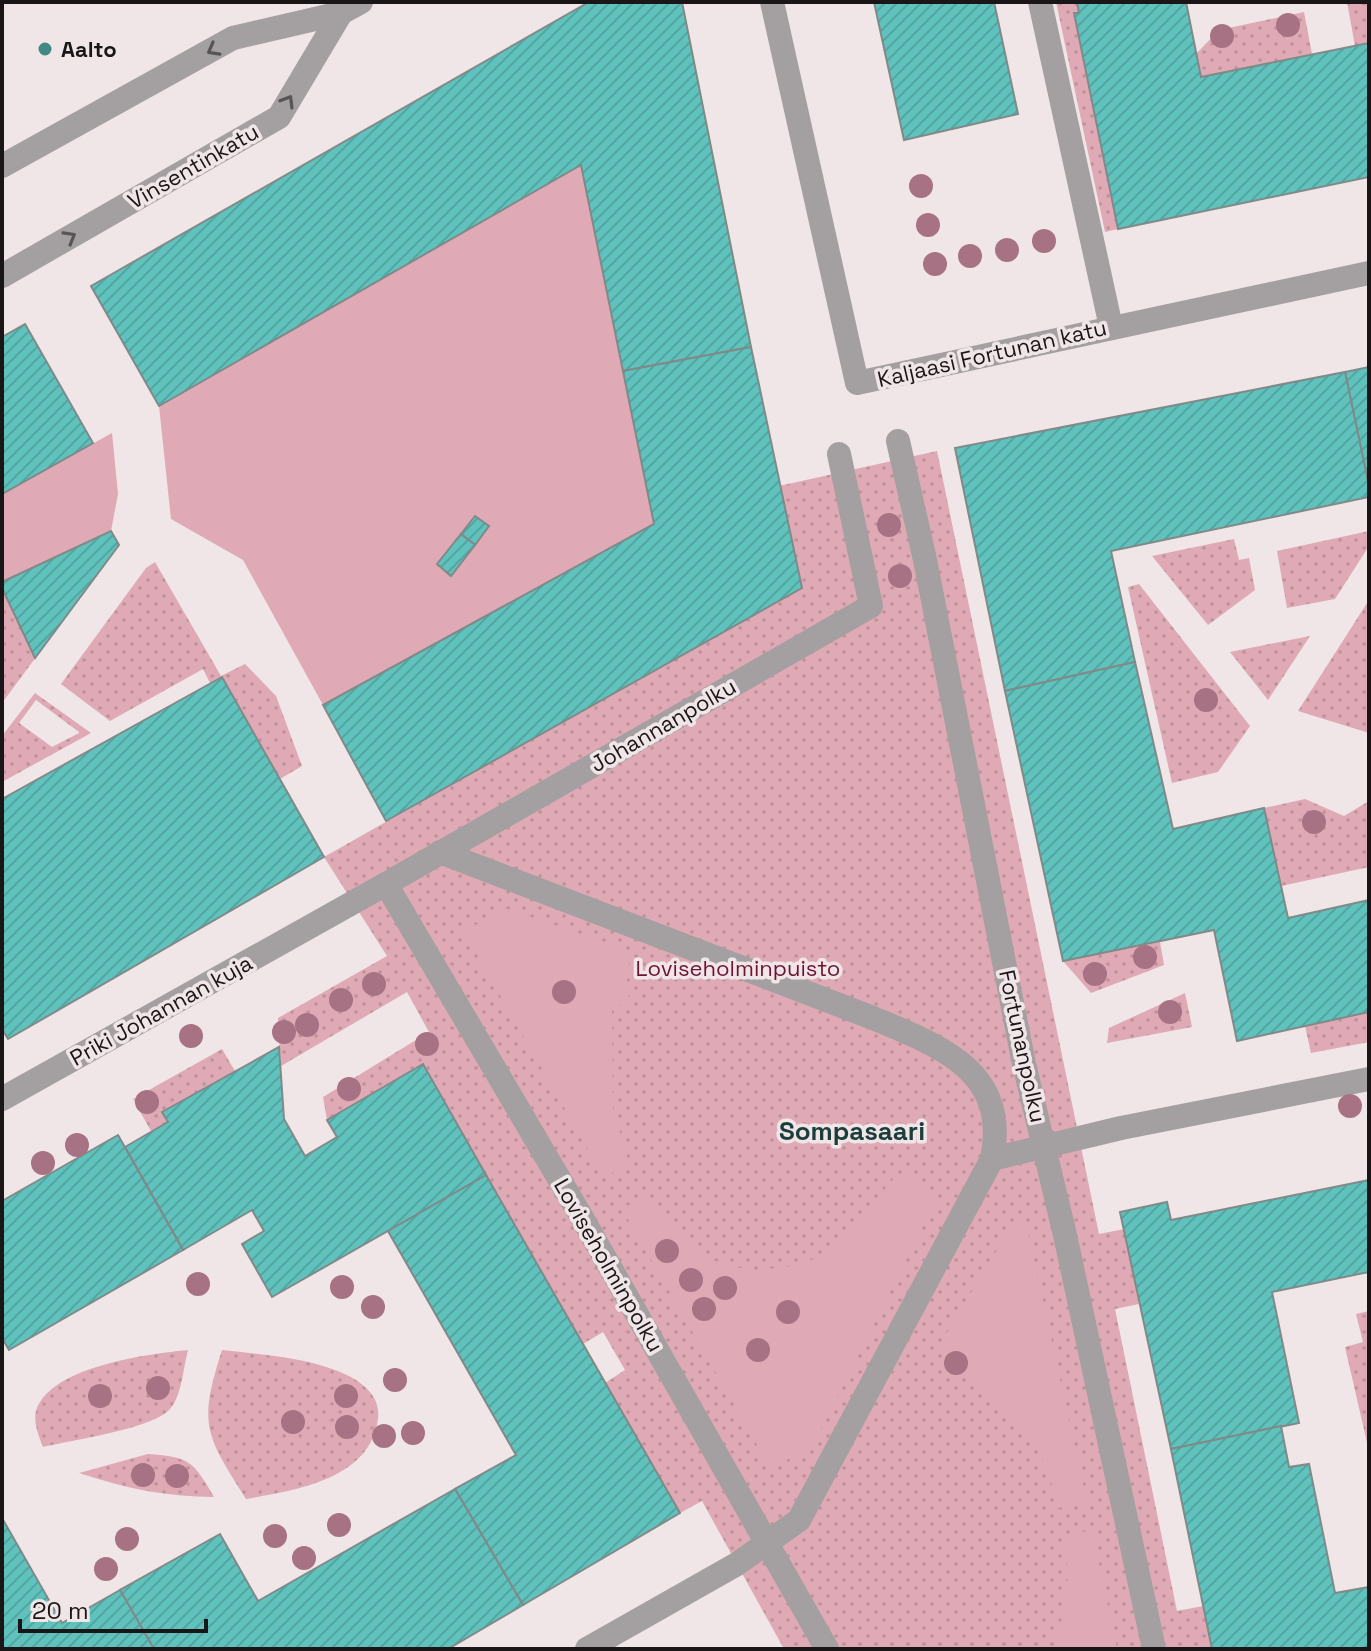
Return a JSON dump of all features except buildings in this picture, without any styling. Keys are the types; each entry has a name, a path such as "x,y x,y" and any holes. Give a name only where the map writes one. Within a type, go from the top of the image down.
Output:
{"street":[{"name":"Kaljaasi Fortunan katu","path":"772,2 857,383 1369,273"},
{"path":"1040,2 1111,327"},
{"name":"Vinsentinkatu","path":"2,166 233,38 351,8"},
{"name":"Vinsentinkatu","path":"2,276 279,117 351,8"},
{"name":"Fortunanpolku","path":"898,441 925,560 1024,1064 1045,1145 1154,1649"},
{"name":"Johannanpolku","path":"320,921 871,606 839,454"},
{"path":"440,852 937,1045 968,1068 986,1089 996,1116 992,1159 799,1520 767,1545 587,1649"},
{"name":"Loviseholminpolku","path":"386,884 588,1228 827,1649"},
{"name":"Priki Johannan kuja","path":"2,1099 320,921"},
{"path":"992,1159 1121,1128 1369,1079"}],"green space":[{"path":"1056,2 1077,2 1079,13 1075,13 1118,229 1105,232"},
{"path":"1347,2 1369,2 1369,43 1355,46"},
{"path":"1304,12 1312,54 1201,77 1196,54 1219,30"},
{"path":"581,165 654,524 323,705 243,560 171,519 159,406"},
{"path":"112,433 118,494 111,531 119,545 2,611 2,494"},
{"name":"Loviseholminpuisto","path":"937,451 1099,1234 1124,1229 1139,1304 1115,1309 1177,1611 1203,1606 1212,1649 784,1649 702,1501 680,1513 605,1383 625,1370 603,1332 583,1344 423,1064 327,1120 323,1097 429,1032 407,992 281,1066 278,1018 387,956 324,857 652,671 779,486"},
{"path":"1369,531 1369,546 1335,599 1287,608 1277,551"},
{"path":"1234,539 1239,560 1249,558 1255,590 1208,625 1152,556"},
{"path":"119,545 2,703 2,588"},
{"path":"155,562 221,676 245,664 276,696 302,766 280,779 222,677 210,683 203,669 110,721 61,684 146,568"},
{"path":"1139,584 1250,726 1218,772 1172,783 1128,587"},
{"path":"1369,600 1369,733 1298,711"},
{"path":"1310,636 1268,700 1230,652"},
{"path":"35,693 91,733 2,782 2,736","holes":["36,700 79,732 52,747 19,723"]},
{"path":"1305,799 1344,816 1369,801 1369,867 1281,886 1264,808"},
{"path":"504,908 631,951 627,980 630,1006 612,1005 613,1108 629,1163 604,1178 464,932"},
{"path":"1160,942 1164,965 1091,993 1063,961"},
{"path":"1185,993 1192,1027 1107,1043 1109,1028"},
{"path":"1369,1012 1369,1042 1311,1053 1305,1026"},
{"path":"222,1049 235,1071 163,1111 168,1122 151,1131 133,1099"},
{"path":"898,1173 939,1194 813,1445 771,1469 622,1209 647,1194 700,1253 725,1266 756,1270 798,1266 823,1255 842,1240"},
{"path":"1026,1223 1087,1502 1058,1508 1048,1472 1016,1419 986,1388 936,1351 1012,1225"},
{"path":"1369,1311 1368,1447 1345,1347 1363,1342 1356,1314"},
{"path":"188,1350 177,1398 160,1417 129,1428 43,1447 36,1425 36,1411 45,1396 60,1383 80,1373 126,1359"},
{"path":"222,1350 303,1361 355,1380 371,1393 377,1405 378,1419 372,1440 361,1456 346,1469 327,1478 307,1486 246,1499 222,1459 210,1428 210,1396"},
{"path":"148,1454 173,1457 189,1463 214,1497 145,1491 79,1473"},
{"path":"1092,1530 1117,1649 1053,1649 1067,1593 1063,1536"}],"place":[{"name":"Aalto","path":"45,49"}],"district":[{"name":"Sompasaari","path":"852,1131"}]}
